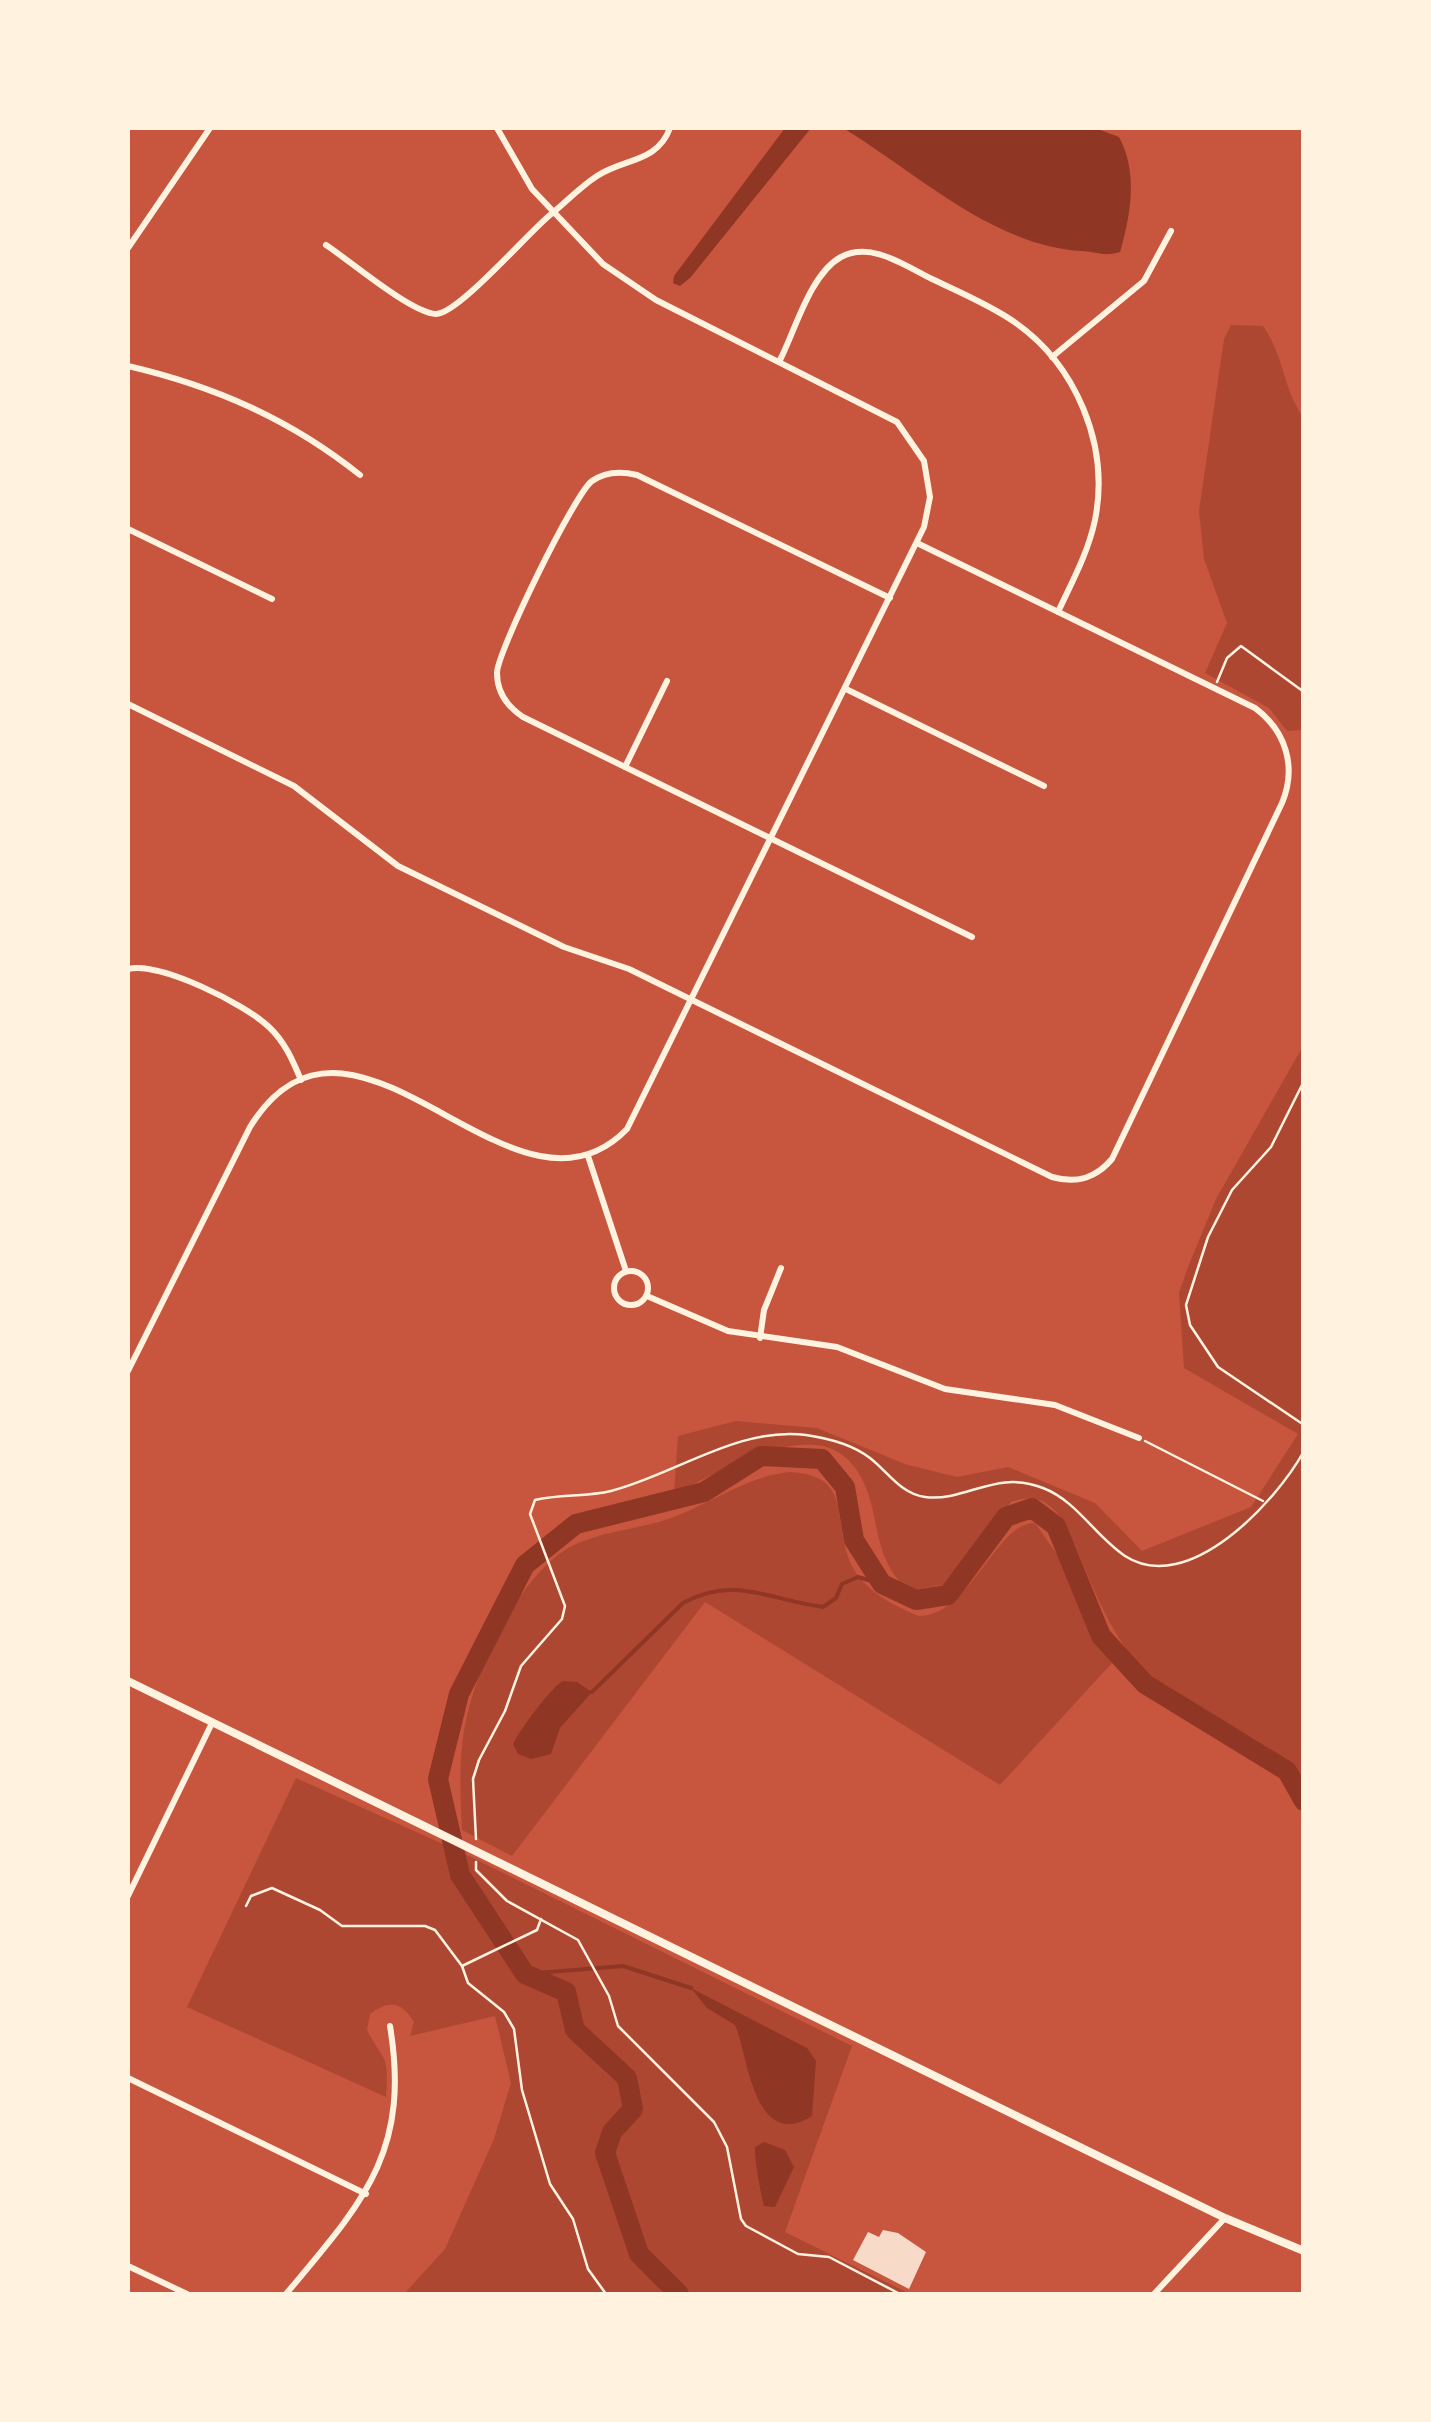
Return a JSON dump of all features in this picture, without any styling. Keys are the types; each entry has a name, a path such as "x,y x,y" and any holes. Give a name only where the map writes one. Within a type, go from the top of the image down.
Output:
{"street":[{"path":"128,248 210,128"},
{"path":"128,1371 250,1127 271,1100 302,1080 335,1073 369,1078 536,1158 566,1161 588,1156 628,1129 918,543 928,512 928,480 908,433 884,412 628,283 551,214 497,128"},
{"path":"326,245 422,311 438,314 458,305 596,176 646,157 661,145 670,128"},
{"path":"1052,356 1144,281 1171,231"},
{"path":"780,360 823,274 846,254 867,251 884,255 997,311 1052,356 1084,409 1098,480 1088,544 1058,612"},
{"path":"128,366 204,386 259,409 360,475"},
{"path":"890,598 636,474 606,474 578,496 502,652 498,686 517,713 972,937"},
{"path":"128,529 272,599"},
{"path":"128,704 294,786 398,866 564,948 629,969 1062,1180 1094,1175 1112,1159 1282,803 1289,782 1287,751 1279,733 1262,714 918,543"},
{"path":"625,767 667,681"},
{"path":"846,689 1044,786"},
{"path":"128,968 161,969 253,1014 279,1037 302,1080"},
{"path":"588,1156 626,1271"},
{"path":"760,1338 764,1310 781,1268"},
{"path":"647,1296 648,1281 639,1272 626,1271 617,1277 617,1298 628,1305 647,1296 700,1320 760,1338 837,1347 945,1389 1055,1405 1138,1438"},
{"path":"128,1680 1301,2253"},
{"path":"128,1896 212,1723"},
{"path":"286,2294 378,2174 392,2118 397,2069 390,2026"},
{"path":"128,2078 366,2194"},
{"path":"1154,2294 1225,2218"},
{"path":"128,2266 188,2294"}],"path":[{"path":"1214,688 1226,658 1241,646 1304,692"},
{"path":"1304,1081 1271,1147 1232,1190 1208,1237 1186,1305 1202,1348 1218,1367 1304,1425"},
{"path":"900,2294 828,2257 798,2254 746,2226 741,2218 727,2146 714,2122 618,2026 609,1996 578,1940 507,1900 476,1870 472,1779 521,1666 562,1619 565,1606 561,1586 530,1514 536,1500 608,1492 738,1443 765,1436 804,1434 838,1442 868,1456 900,1487 921,1496 936,1497 999,1480 1025,1481 1049,1490 1112,1547 1152,1566 1184,1562 1224,1541 1264,1502 1304,1451"},
{"path":"1138,1438 1264,1502"},
{"path":"246,1906 251,1896 272,1888 320,1910 342,1926 425,1926 462,1966 468,1983 504,2012 514,2029 522,2090 550,2184 572,2220 588,2269 606,2294"},
{"path":"462,1966 537,1930 541,1918"}],"shaded area":[{"path":"785,128 811,128 690,278 680,286 673,283 674,276"},
{"path":"843,128 1095,128 1119,137 1131,179 1120,252 1105,254 1049,246 1018,236 957,205"},
{"path":"1231,325 1263,326 1303,417 1303,730 1287,731 1269,708 1205,673 1227,623 1204,559 1199,511 1224,339"},
{"path":"1303,1046 1303,1777 1270,1749 1173,1694 1139,1665 1102,1606 1064,1521 1041,1501 1028,1498 1011,1502 947,1584 910,1591 894,1574 884,1555 860,1475 840,1453 816,1445 789,1446 760,1454 674,1493 678,1436 736,1421 817,1428 905,1464 957,1477 1008,1467 1095,1503 1142,1551 1251,1507 1298,1434 1184,1368 1179,1293 1216,1199"},
{"path":"789,1472 824,1482 837,1503 845,1548 856,1573 880,1596 919,1616 937,1612 953,1601 1008,1537 1035,1523 1063,1563 1112,1663 1000,1785 705,1602 512,1856 462,1830 461,1753 475,1687 508,1616 538,1573 586,1540 664,1520 746,1484"},
{"path":"563,1681 577,1682 592,1692 560,1728 551,1754 531,1759 518,1754 513,1744 516,1738"},
{"path":"296,1778 463,1853 852,2046 785,2232 910,2294 404,2294 445,2249 494,2139 511,2083 495,2016 410,2036 414,2022 400,2007 383,2006 370,2014 367,2030 386,2065 386,2097 187,2007"},
{"path":"691,1988 807,2048 816,2061 812,2116 792,2124 777,2121 765,2111 756,2095 735,2025 707,2008"},
{"path":"764,2142 785,2150 794,2167 775,2207 764,2206 758,2176 755,2147"}],"building":[{"path":"883,2230 898,2233 926,2252 909,2289 853,2260 868,2232 879,2237"}],"waterway":[{"path":"679,2294 639,2254 605,2153 612,2132 633,2109 627,2078 575,2030 566,1992 525,1974 460,1875 438,1779 459,1694 525,1565 576,1524 704,1492 761,1456 822,1459 845,1487 854,1540 882,1584 916,1600 948,1595 1006,1517 1032,1508 1056,1526 1101,1636 1145,1684 1287,1771 1304,1801"},
{"path":"592,1692 683,1603 701,1595 736,1590 823,1607 836,1598 842,1584 858,1577 882,1584"},
{"path":"525,1974 623,1966 691,1988"}]}
